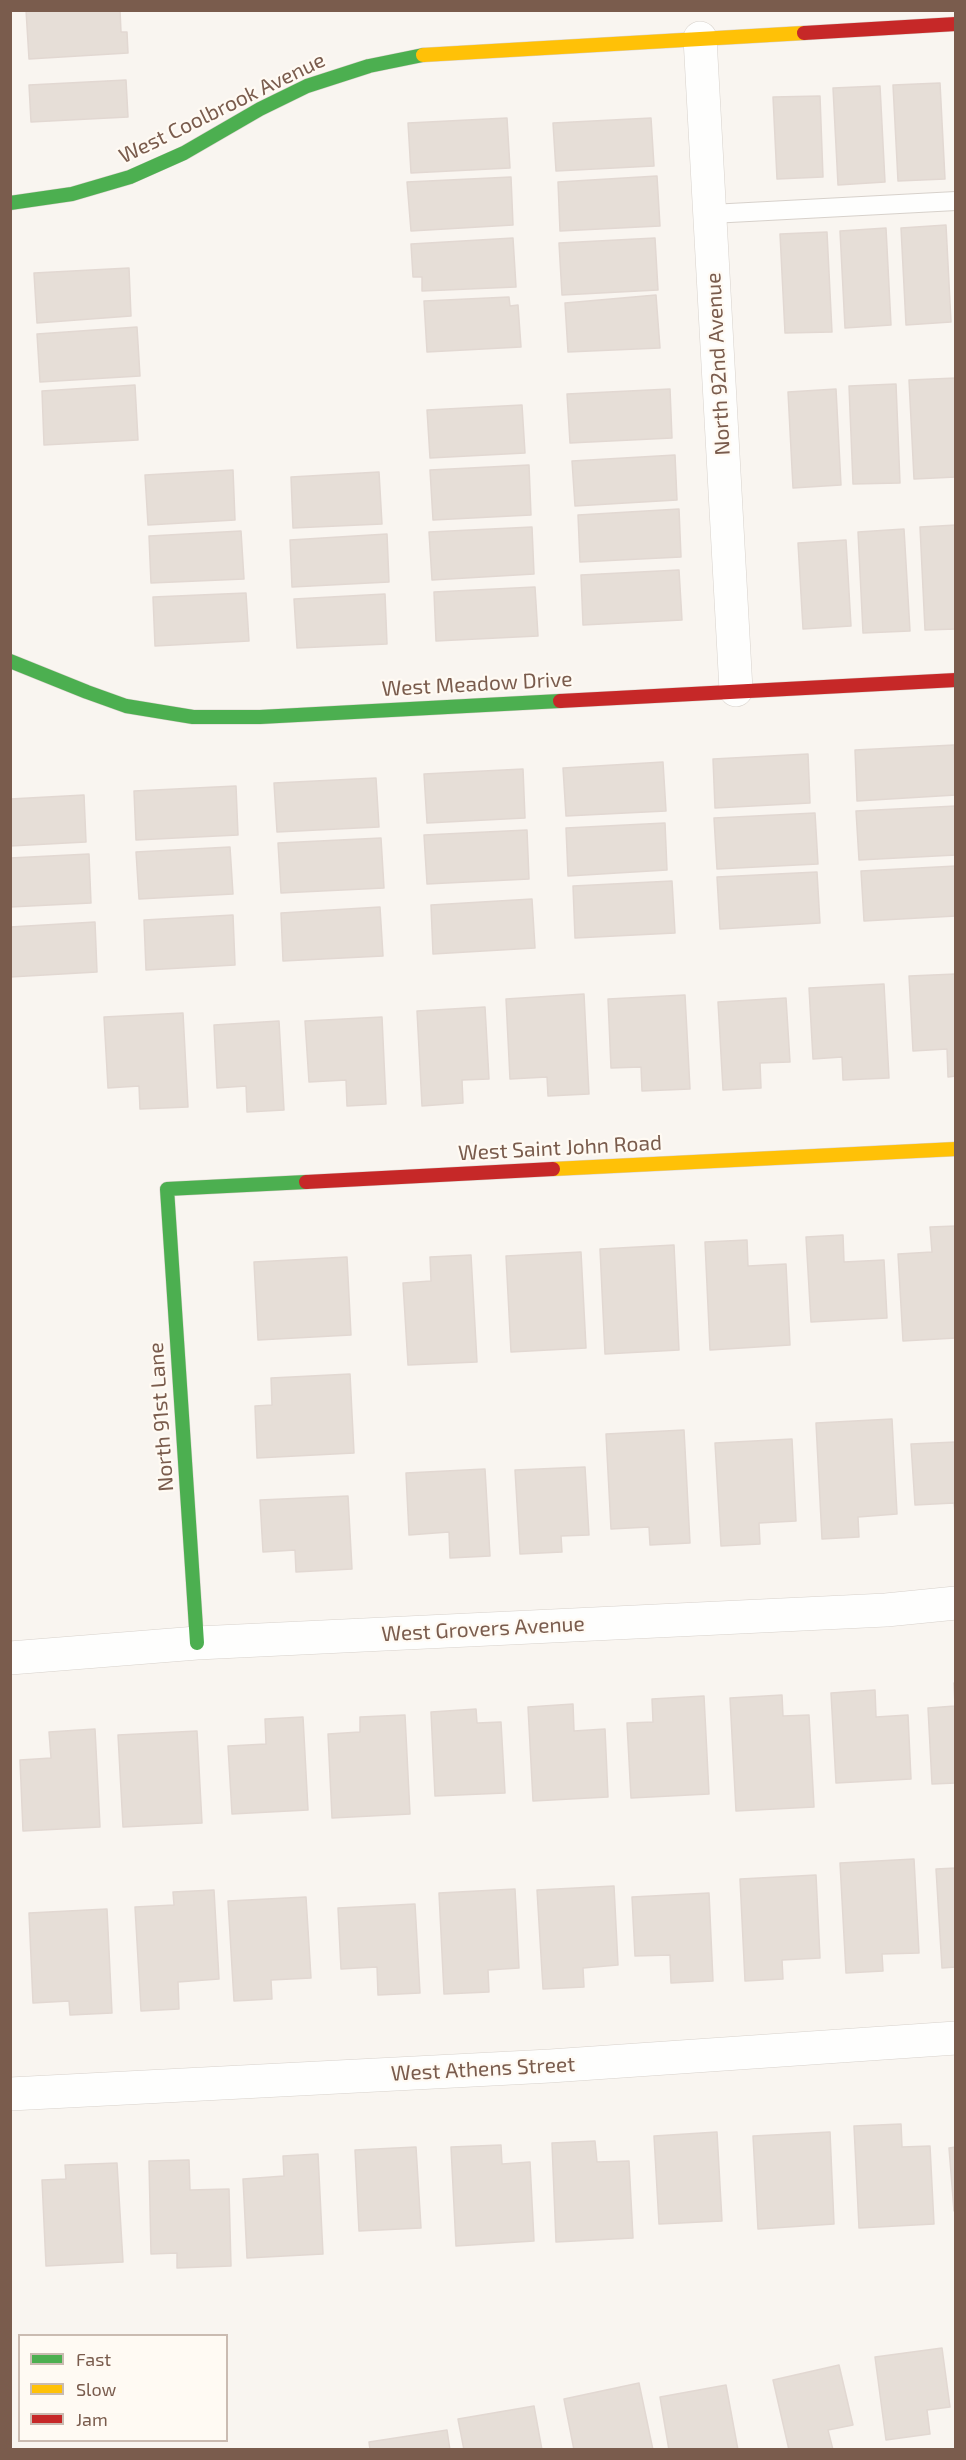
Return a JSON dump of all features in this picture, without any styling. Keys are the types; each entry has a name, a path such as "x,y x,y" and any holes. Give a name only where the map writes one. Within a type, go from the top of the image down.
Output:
{"street":[{"name":"West Coolbrook Avenue","path":"10,203 53,200 116,183 168,160 290,94 334,75 418,55 956,24"},
{"name":"North 92nd Avenue","path":"700,38 736,690"},
{"name":"West Meadow Drive","path":"10,661 76,688 124,704 166,714 200,717 273,716 956,680"},
{"name":"West Saint John Road","path":"167,1189 956,1149"},
{"name":"North 91st Lane","path":"167,1189 197,1643"},
{"name":"West Grovers Avenue","path":"10,1658 197,1643 886,1610 956,1603"},
{"name":"West Athens Street","path":"10,2094 550,2066 956,2038"}],"lane":[{"path":"711,214 956,201"}],"building":[{"path":"26,10 120,10 121,32 127,32 128,53 29,59"},
{"path":"126,80 128,117 31,122 29,85"},
{"path":"940,83 945,179 898,181 893,85"},
{"path":"880,86 885,182 838,185 833,88"},
{"path":"820,96 823,177 777,179 773,97"},
{"path":"507,118 510,168 411,173 408,123"},
{"path":"651,118 654,166 556,171 553,123"},
{"path":"657,176 660,226 560,231 558,182"},
{"path":"511,177 513,225 411,231 407,182"},
{"path":"946,225 951,322 906,325 901,228"},
{"path":"886,228 891,325 845,328 840,231"},
{"path":"827,232 832,332 785,333 780,234"},
{"path":"513,238 516,287 422,291 422,277 413,277 411,244"},
{"path":"655,238 658,290 562,295 559,243"},
{"path":"129,268 131,316 37,323 34,273"},
{"path":"656,295 660,348 568,352 565,303"},
{"path":"509,297 510,306 518,305 521,347 427,352 424,301"},
{"path":"137,327 140,376 40,382 37,334"},
{"path":"956,378 956,477 914,479 909,380"},
{"path":"896,384 900,483 853,484 849,386"},
{"path":"135,385 138,440 44,445 42,391"},
{"path":"670,389 672,438 570,443 567,394"},
{"path":"836,389 841,485 793,488 788,392"},
{"path":"522,405 525,453 430,458 427,410"},
{"path":"675,455 677,500 575,506 572,461"},
{"path":"529,465 531,515 433,520 430,470"},
{"path":"233,470 235,520 148,525 145,475"},
{"path":"379,472 382,524 293,528 291,477"},
{"path":"679,509 681,557 580,562 578,515"},
{"path":"956,525 956,629 925,630 920,527"},
{"path":"532,527 534,574 432,580 429,532"},
{"path":"904,529 910,631 863,633 858,532"},
{"path":"241,531 244,579 151,583 149,536"},
{"path":"387,534 389,582 292,587 290,540"},
{"path":"846,540 851,626 803,629 798,543"},
{"path":"679,570 682,620 583,625 581,575"},
{"path":"535,587 538,636 436,641 434,592"},
{"path":"246,593 249,641 155,646 153,597"},
{"path":"385,594 387,644 297,648 294,599"},
{"path":"954,745 956,795 857,801 855,750"},
{"path":"808,754 810,803 715,808 713,759"},
{"path":"663,762 666,811 566,816 563,768"},
{"path":"523,769 525,818 427,823 424,774"},
{"path":"376,778 379,827 277,832 274,783"},
{"path":"236,786 238,835 136,840 134,791"},
{"path":"84,795 86,842 10,846 10,799"},
{"path":"956,806 956,855 859,860 856,811"},
{"path":"815,813 818,864 717,869 714,818"},
{"path":"665,823 667,870 568,876 566,828"},
{"path":"527,830 529,879 427,884 424,835"},
{"path":"381,838 384,888 281,893 278,843"},
{"path":"230,847 233,894 139,899 136,852"},
{"path":"89,854 91,903 10,907 10,858"},
{"path":"956,866 956,916 864,921 861,871"},
{"path":"817,872 820,923 720,929 717,877"},
{"path":"672,881 675,933 575,938 573,886"},
{"path":"532,899 535,948 433,954 431,905"},
{"path":"380,907 383,956 283,961 281,913"},
{"path":"233,915 235,965 146,970 144,920"},
{"path":"95,922 97,972 10,977 10,927"},
{"path":"956,974 956,1076 948,1077 947,1049 913,1051 909,976"},
{"path":"884,984 889,1078 843,1080 842,1057 813,1059 809,988"},
{"path":"584,994 589,1094 548,1096 547,1077 510,1079 506,999"},
{"path":"685,995 690,1089 642,1091 641,1067 611,1068 608,999"},
{"path":"786,998 790,1062 760,1063 761,1088 723,1090 718,1002"},
{"path":"485,1007 489,1079 462,1080 463,1103 422,1106 417,1011"},
{"path":"183,1013 188,1107 140,1109 139,1086 108,1088 104,1017"},
{"path":"382,1017 386,1104 347,1106 346,1080 309,1082 305,1021"},
{"path":"279,1021 284,1110 247,1112 246,1086 217,1088 214,1025"},
{"path":"956,1226 956,1338 903,1341 898,1254 932,1252 930,1227"},
{"path":"843,1235 844,1262 884,1260 887,1318 811,1322 806,1237"},
{"path":"747,1240 748,1266 786,1264 790,1345 710,1350 705,1242"},
{"path":"674,1245 679,1350 605,1354 600,1249"},
{"path":"581,1252 586,1348 511,1352 506,1256"},
{"path":"471,1255 477,1362 408,1365 403,1283 431,1281 430,1257"},
{"path":"347,1257 351,1335 258,1340 254,1262"},
{"path":"350,1374 354,1453 257,1458 255,1406 272,1405 271,1378"},
{"path":"892,1419 897,1514 858,1517 859,1537 822,1539 816,1423"},
{"path":"684,1430 690,1543 650,1545 649,1527 611,1529 606,1434"},
{"path":"792,1439 796,1521 759,1523 760,1544 721,1546 715,1443"},
{"path":"956,1442 956,1523 954,1503 915,1505 911,1444"},
{"path":"585,1467 589,1535 561,1536 562,1552 520,1554 515,1470"},
{"path":"485,1469 490,1556 450,1558 449,1532 409,1535 406,1473"},
{"path":"348,1496 352,1569 296,1572 295,1550 263,1552 260,1500"},
{"path":"954,1683 956,1683 956,1783 932,1784 928,1708 955,1706"},
{"path":"875,1690 876,1717 908,1715 911,1779 836,1783 831,1693"},
{"path":"782,1695 783,1716 809,1715 814,1807 736,1811 730,1698"},
{"path":"704,1696 709,1794 631,1798 627,1723 653,1722 652,1699"},
{"path":"573,1704 574,1731 605,1729 608,1797 533,1801 528,1707"},
{"path":"476,1709 477,1723 501,1722 505,1793 435,1796 431,1712"},
{"path":"405,1715 410,1814 332,1818 328,1734 360,1732 360,1717"},
{"path":"303,1717 308,1810 232,1814 228,1746 266,1744 265,1719"},
{"path":"95,1729 100,1827 23,1831 20,1760 51,1758 49,1732"},
{"path":"197,1731 202,1823 123,1827 118,1735"},
{"path":"914,1859 919,1953 882,1954 883,1971 846,1973 840,1863"},
{"path":"956,1868 956,1967 942,1968 936,1869"},
{"path":"816,1875 820,1958 782,1960 783,1979 745,1981 740,1879"},
{"path":"614,1886 618,1965 583,1968 584,1987 543,1989 537,1890"},
{"path":"515,1889 519,1968 488,1970 489,1992 444,1994 439,1893"},
{"path":"214,1890 219,1979 178,1982 179,2009 141,2011 135,1907 174,1905 173,1892"},
{"path":"709,1893 713,1981 671,1983 670,1955 635,1956 632,1897"},
{"path":"306,1897 311,1978 271,1980 272,1999 234,2001 228,1901"},
{"path":"415,1904 420,1993 378,1995 377,1967 341,1969 338,1908"},
{"path":"107,1909 112,2013 70,2015 69,2001 33,2003 29,1913"},
{"path":"901,2124 902,2147 930,2146 934,2224 859,2228 854,2126"},
{"path":"717,2132 722,2221 659,2224 654,2136"},
{"path":"830,2132 834,2224 758,2229 753,2136"},
{"path":"595,2141 597,2162 629,2161 633,2238 556,2242 552,2143"},
{"path":"501,2145 502,2164 530,2162 534,2241 456,2246 451,2147"},
{"path":"416,2147 421,2228 359,2231 355,2150"},
{"path":"956,2147 956,2211 954,2211 949,2148"},
{"path":"318,2154 323,2254 247,2258 243,2179 284,2176 283,2156"},
{"path":"189,2160 190,2190 229,2189 231,2266 177,2268 177,2253 151,2254 149,2161"},
{"path":"117,2163 123,2262 46,2266 42,2180 66,2179 65,2165"},
{"path":"942,2348 950,2407 927,2410 930,2434 886,2440 875,2357"},
{"path":"839,2365 853,2425 828,2430 833,2450 789,2450 773,2380"},
{"path":"639,2383 653,2450 574,2450 564,2399"},
{"path":"726,2385 738,2450 669,2450 660,2397"},
{"path":"534,2406 542,2450 464,2450 458,2419"},
{"path":"447,2430 450,2450 370,2450 369,2442"}],"traffic: fast":[{"path":"10,203 72,194 130,177 184,153 260,109 307,86 369,66 423,55"},
{"path":"10,661 126,706 193,717 260,717 560,701"},
{"path":"197,1643 167,1189 306,1182"}],"traffic: slow":[{"path":"423,55 804,33"},
{"path":"553,1169 956,1149"}],"traffic: jam":[{"path":"804,33 956,24"},
{"path":"560,701 956,680"},
{"path":"306,1182 553,1169"}]}
